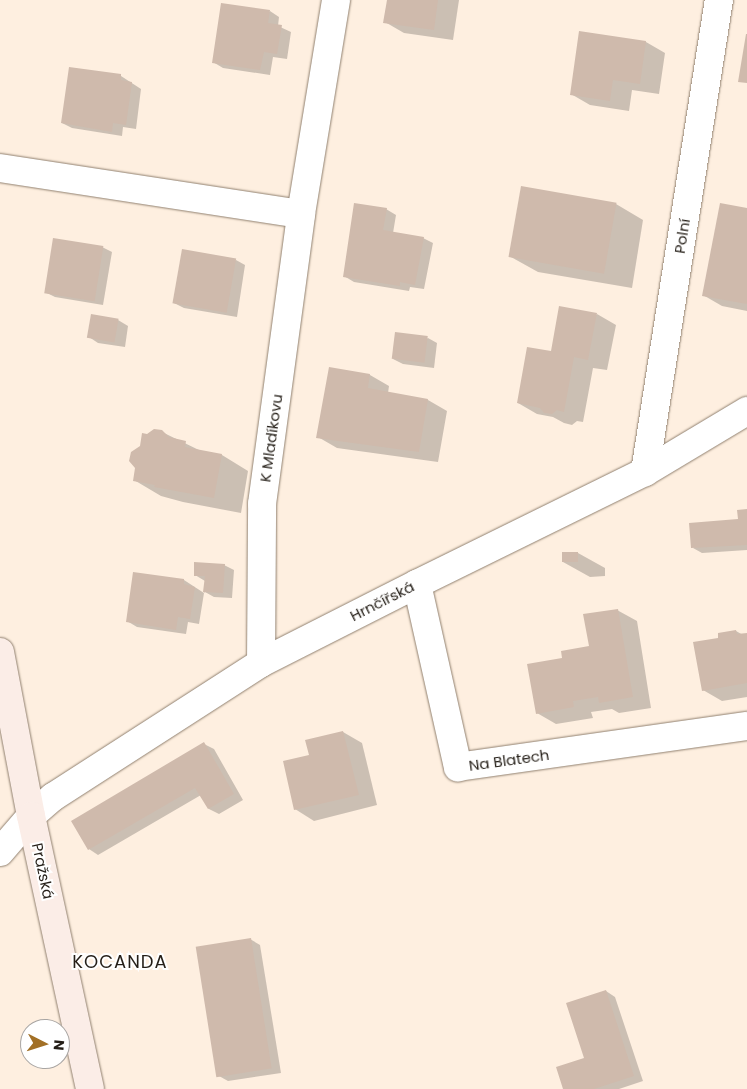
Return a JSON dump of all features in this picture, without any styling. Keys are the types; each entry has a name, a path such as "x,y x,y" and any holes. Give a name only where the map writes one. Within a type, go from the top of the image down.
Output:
{"main road":[{"name":"Pražská","path":"0,652 31,816 90,1089"}],"street":[{"name":"K Mladíkovu","path":"261,663 262,504 301,214 336,0"},
{"name":"Polní","path":"645,472 719,0"},
{"path":"0,168 301,214"},
{"name":"Hrnčířská","path":"0,852 31,816 53,797 261,663 645,472 747,411"},
{"name":"Na Blatech","path":"417,584 458,768 747,726"}],"building":[{"path":"387,0 438,0 434,30 383,23"},
{"path":"221,3 270,10 268,23 282,25 277,54 264,52 260,70 212,63"},
{"path":"579,31 646,41 640,84 613,80 610,101 570,95"},
{"path":"747,34 747,83 738,82"},
{"path":"69,67 121,74 121,80 132,82 126,125 113,123 112,132 61,123"},
{"path":"521,186 617,203 604,274 508,257"},
{"path":"354,203 387,208 383,230 424,237 415,285 400,282 400,286 343,277"},
{"path":"720,203 747,208 747,304 702,296"},
{"path":"53,238 103,246 95,301 44,293"},
{"path":"182,249 236,259 227,313 172,303"},
{"path":"559,306 597,313 588,360 574,357 564,412 557,410 552,414 544,413 540,408 517,403 527,347 551,351"},
{"path":"91,314 119,319 114,342 87,338"},
{"path":"395,332 428,336 424,363 392,359"},
{"path":"329,367 370,374 368,388 428,399 419,452 316,438"},
{"path":"154,429 162,430 169,437 186,441 185,447 222,454 214,498 154,487 155,485 133,481 135,468 129,461 131,452 140,446 142,433 147,434"},
{"path":"747,509 747,545 691,548 689,523 738,519 737,510"},
{"path":"562,552 578,552 578,562 562,562"},
{"path":"194,562 225,564 223,593 203,592 205,576 194,576"},
{"path":"133,572 184,579 184,584 195,587 190,619 178,617 176,630 126,622"},
{"path":"618,609 633,697 599,703 598,697 573,701 574,707 536,714 527,664 562,658 561,651 589,646 583,614"},
{"path":"736,630 737,634 747,633 747,683 702,691 693,642 718,638 718,633"},
{"path":"343,731 359,795 294,810 283,761 309,755 305,740"},
{"path":"204,742 234,794 208,809 195,788 88,850 71,821"},
{"path":"251,938 272,1068 216,1077 196,947"},
{"path":"606,990 634,1076 594,1089 563,1089 556,1067 584,1058 566,1003"}],"district":[{"name":"KOCANDA","path":"120,962"}]}
